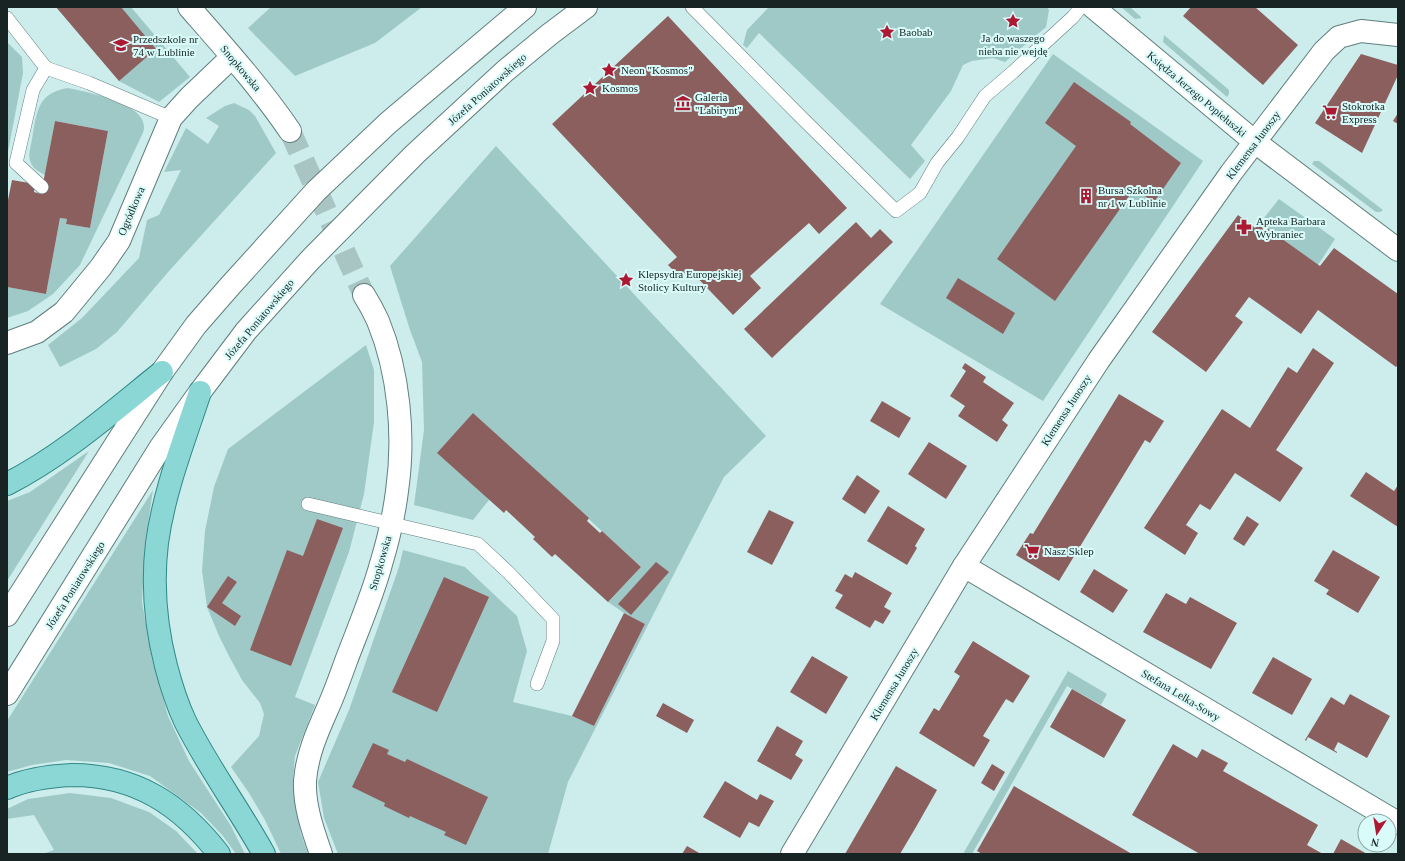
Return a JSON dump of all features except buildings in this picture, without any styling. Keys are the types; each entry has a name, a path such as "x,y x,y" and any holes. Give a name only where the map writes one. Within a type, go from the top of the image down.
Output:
{"main road":[{"path":"7,484 28,473 51,458 162,372"},
{"path":"200,392 172,476 157,543 155,578 159,637 172,686 184,719 199,748 249,826 264,854"},
{"path":"7,788 35,779 83,775 104,777 128,783 156,796 184,816 204,835 219,854"}],"street":[{"name":"Snopkowska","path":"189,7 276,110 290,131"},
{"path":"7,615 162,372 196,325 316,191 394,118 526,7"},
{"name":"Józefa Poniatowskiego","path":"7,694 160,448 246,331 311,259 416,154 505,72 550,34 586,7"},
{"name":"Księdza Jerzego Popiełuszki","path":"1093,7 1255,142 1398,250"},
{"name":"Klemensa Junoszy","path":"792,854 964,566 1121,326 1231,174 1324,51 1339,36 1361,31 1398,35"},
{"name":"Ogródkowa","path":"7,343 37,332 64,312 101,266 119,241 171,118 189,98 232,57"},
{"name":"Snopkowska","path":"321,854 311,827 306,801 305,780 309,757 381,565 397,491 400,454 397,393 392,362 378,320 364,295"},
{"name":"Stefana Lelka-Sowy","path":"964,566 1398,823"}],"lane":[{"path":"692,7 896,210 920,193 937,163 958,137 985,96 1073,17 1081,7"},
{"path":"7,18 46,68 90,83 171,118"},
{"path":"42,187 16,163 33,90 46,68"},
{"path":"308,504 478,544 509,572 553,619 553,641 536,684"}],"shaded area":[{"name":"Przedszkole nr 74 w Lublinie","path":"56,7 131,7 190,77 159,102 119,81"},
{"path":"271,7 422,7 375,43 295,76 248,28"},
{"path":"769,7 1047,7 1049,10 1046,27 1005,62 993,58 972,61 963,65 951,91 911,145 925,161 910,179 759,33 747,48 743,45 747,30"},
{"path":"1121,7 1130,7 1142,18 1135,19"},
{"path":"1164,35 1229,90 1227,97 1163,42"},
{"path":"7,42 22,57 23,73 7,157"},
{"path":"1053,54 1203,161 1043,401 880,304"},
{"path":"68,88 88,92 126,105 136,112 142,119 144,130 80,265 53,294 28,311 7,318 7,287 46,294 60,218 67,219 66,224 90,228 108,131 55,121 45,175 33,167 29,157 35,120 40,105 50,94"},
{"path":"234,103 249,110 255,116 276,153 169,271 117,332 96,349 60,367 48,345 82,318 139,258 147,220 159,215 181,170 164,172 186,128 208,144 219,126 206,118 225,106"},
{"path":"496,146 766,436 724,477 568,782 548,854 338,854 324,818 318,782 349,710 399,567 403,550 465,567 517,616 527,651 513,702 572,716 594,726 645,624 624,613 608,602 641,567 473,413 489,500 473,520 414,505 424,430 422,362 410,330 390,266"},
{"path":"1314,161 1319,161 1383,210 1376,212 1312,164"},
{"path":"1279,199 1335,239 1318,265 1260,223"},
{"path":"366,345 374,370 374,422 364,494 349,552 295,697 315,705 295,756 293,780 301,834 308,854 281,854 265,820 231,767 259,736 264,714 260,703 242,680 229,656 207,607 202,571 205,531 214,487 228,449"},
{"path":"89,451 7,581 7,501 30,492"},
{"path":"153,490 145,544 142,602 152,659 168,716 189,761 231,826 245,854 236,854 223,836 201,813 150,776 109,763 66,760 32,765 7,772 7,721"},
{"path":"1068,671 1107,694 1101,705 1067,686 972,854 963,854"},
{"path":"70,793 111,798 149,812 176,831 198,854 42,854 54,850 34,815 7,819 7,809 28,799"}],"tunnel":[{"path":"290,131 364,295"}],"place":[{"name":"Ja do waszego nieba nie wejdę","path":"1013,21"},
{"name":"Baobab","path":"887,32"},
{"name":"Przedszkole nr 74 w Lublinie","path":"121,45"},
{"name":"Neon \"Kosmos\"","path":"609,70"},
{"name":"Kosmos","path":"590,88"},
{"name":"Galeria \"Labirynt\"","path":"683,103"},
{"name":"Stokrotka Express","path":"1330,112"},
{"name":"Bursa Szkolna nr 1 w Lublinie","path":"1086,196"},
{"name":"Apteka Barbara Wybraniec","path":"1244,227"},
{"name":"Klepsydra Europejskiej Stolicy Kultury","path":"626,280"},
{"name":"Nasz Sklep","path":"1032,551"}]}
